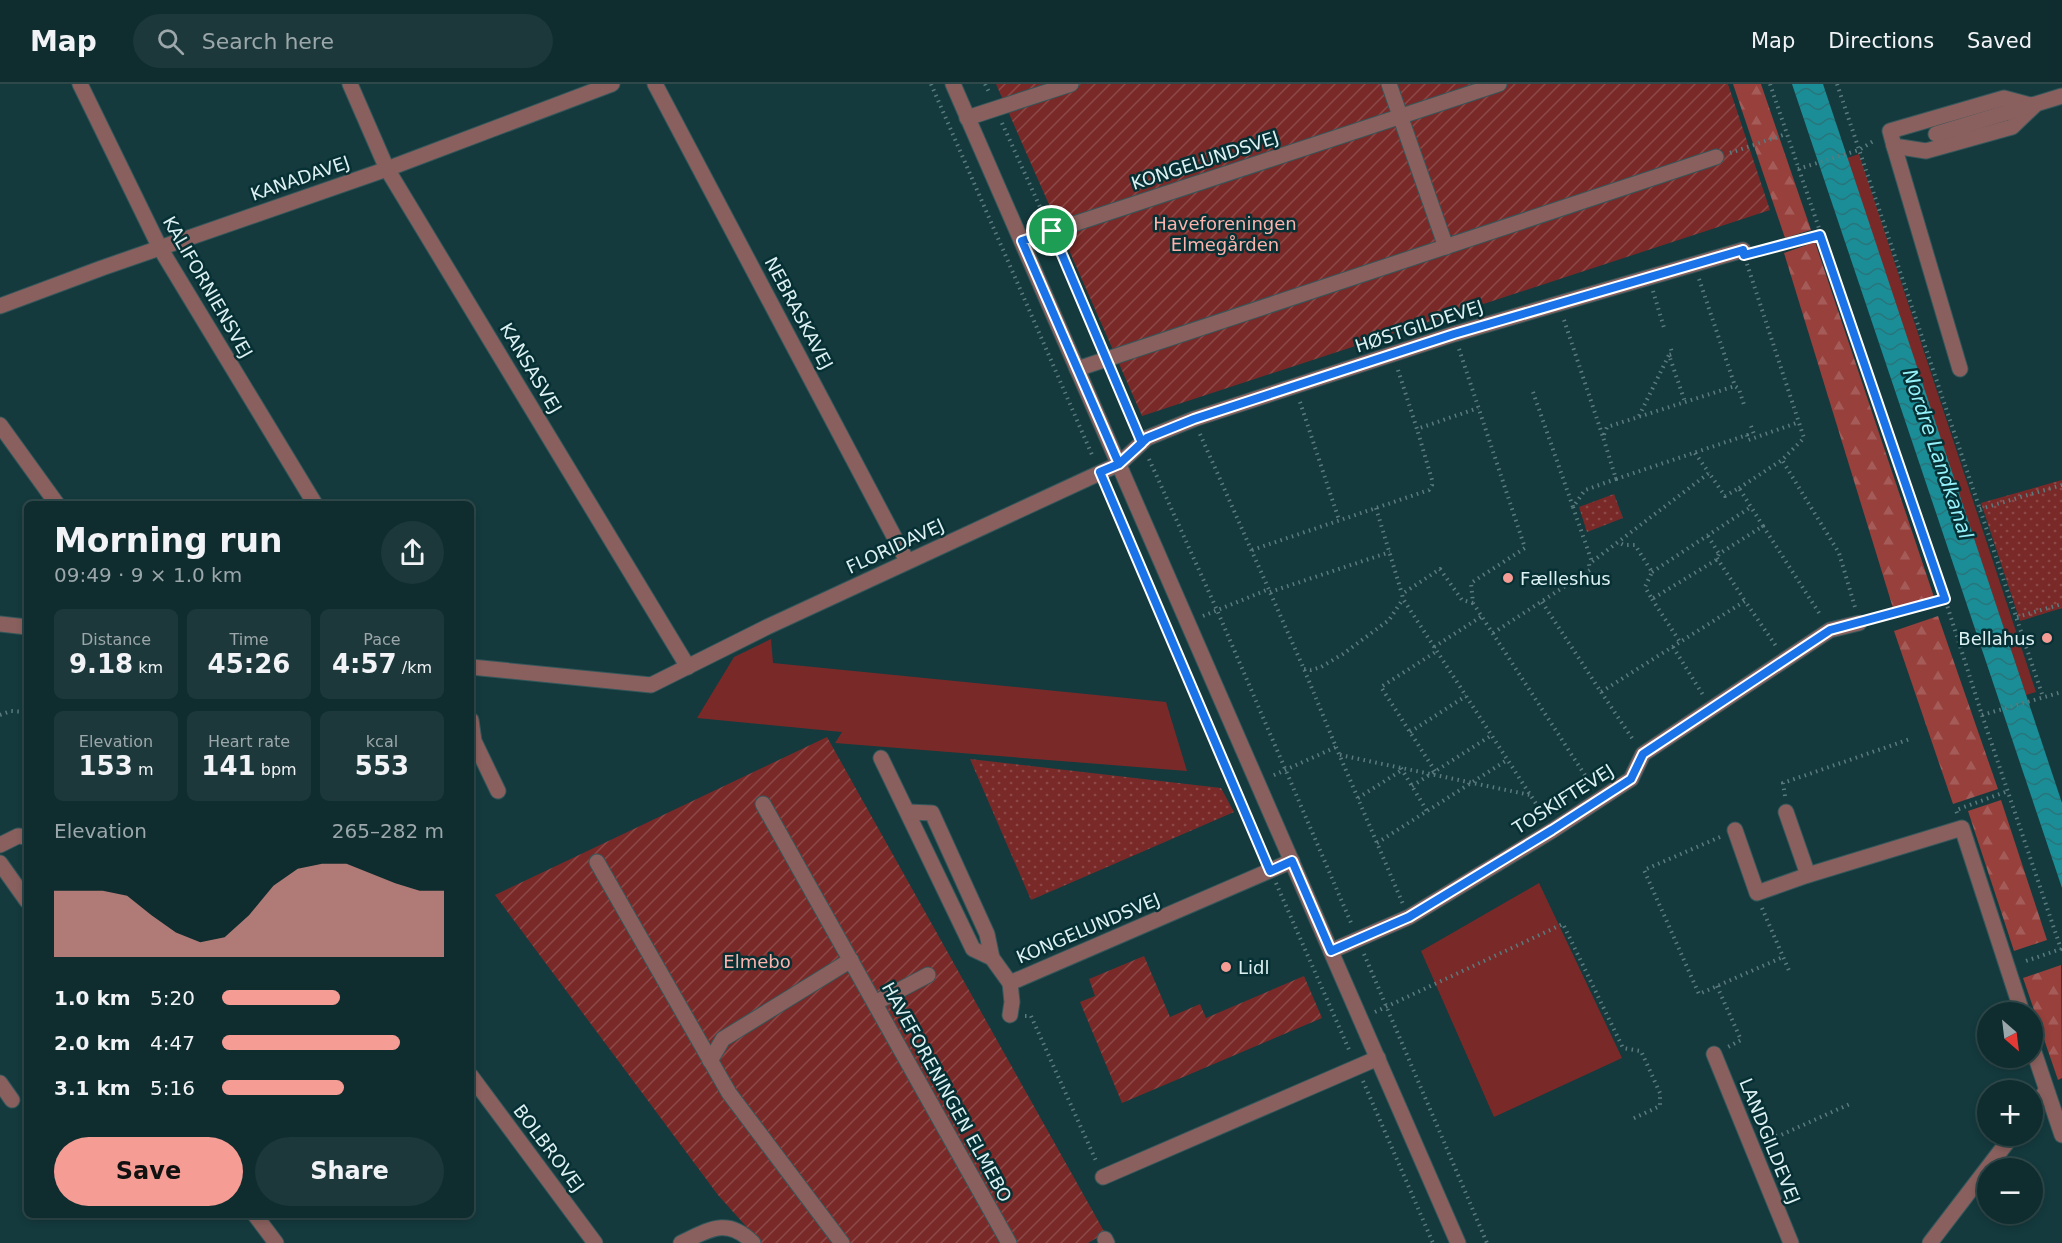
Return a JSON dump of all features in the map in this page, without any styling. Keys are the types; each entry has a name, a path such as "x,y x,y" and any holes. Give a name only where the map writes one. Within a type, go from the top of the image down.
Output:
{"street":[{"name":"KALIFORNIENSVEJ","path":"80,84 160,248 313,501"},
{"name":"KANSASVEJ","path":"350,84 387,169 688,667"},
{"name":"KANADAVEJ","path":"0,306 387,169 612,84"},
{"name":"NEBRASKAVEJ","path":"655,84 908,561"},
{"path":"953,84 1458,1243"},
{"path":"967,118 1071,84"},
{"path":"1389,84 1446,247"},
{"name":"KONGELUNDSVEJ","path":"1022,241 1399,115 1499,84"},
{"path":"1936,134 2062,96"},
{"path":"1960,369 1890,131 2004,98 2034,106"},
{"path":"1894,146 1926,151 2012,127 2034,106"},
{"path":"1077,369 1716,157"},
{"name":"HØSTGILDEVEJ","path":"1119,464 1147,438 1194,419 1454,334 1648,277 1743,252"},
{"path":"0,425 55,501"},
{"name":"FLORIDAVEJ","path":"474,672 651,685 908,561 1119,464"},
{"name":"TOSKIFTEVEJ","path":"1331,951 1409,917 1552,830 1631,779 1643,754 1830,630 1859,623"},
{"path":"0,624 24,627"},
{"path":"474,741 498,791"},
{"name":"KONGELUNDSVEJ","path":"881,758 974,949 992,958 1010,983 1292,861"},
{"name":"HAVEFORENINGEN ELMEBO","path":"763,804 1010,1243"},
{"path":"908,812 932,813 987,934 992,958"},
{"path":"1786,812 1808,875"},
{"path":"1735,830 1757,893 1962,828 2019,1002"},
{"path":"0,845 18,836 24,837"},
{"path":"597,862 729,1093 843,1243"},
{"path":"0,863 24,897"},
{"path":"710,1061 723,1039 851,960"},
{"path":"875,1003 928,975"},
{"path":"1010,983 1012,1002 1010,1015"},
{"name":"LANDGILDEVEJ","path":"1714,1054 1791,1243"},
{"path":"1103,1178 1378,1058"},
{"path":"2039,1068 2062,1135"},
{"name":"BOLBROVEJ","path":"474,1080 595,1243"},
{"path":"0,1083 12,1100"},
{"path":"2043,1095 2046,1091"},
{"path":"1930,1243 2004,1146"},
{"path":"257,1218 276,1243"},
{"path":"681,1243 712,1228 737,1229 753,1243"}],"path":[{"path":"931,84 1433,1243"},
{"path":"985,84 1052,231 1142,443 1217,610 1487,1243"},
{"path":"1770,84 2062,950 2008,968"},
{"path":"1837,84 2016,617 2041,698"},
{"path":"1716,157 1786,134"},
{"path":"1798,170 1858,150"},
{"path":"1695,453 1725,496 1782,460 1804,438 1743,252 1820,235"},
{"path":"1694,264 1735,386 1739,389 1745,408"},
{"path":"1648,277 1665,331"},
{"path":"1558,303 1616,479"},
{"path":"1454,334 1525,548 1471,584 1473,603 1601,798"},
{"path":"1638,418 1669,355 1672,354 1671,349"},
{"path":"1251,550 1429,490 1432,485 1393,355"},
{"path":"1669,355 1685,402"},
{"path":"1295,386 1340,520"},
{"path":"1603,437 1607,428 1735,386"},
{"path":"1533,392 1592,562"},
{"path":"1417,429 1478,408"},
{"path":"1194,419 1304,669 1409,917"},
{"path":"1573,507 1585,490 1747,435 1748,440 1799,422"},
{"path":"1751,426 1755,437"},
{"path":"1782,460 1839,553 1859,623 1945,599"},
{"path":"1493,633 1590,570 1589,564 1708,473"},
{"path":"1980,509 2062,485"},
{"path":"1739,488 1830,630"},
{"path":"1680,642 1645,587 1652,572 1751,507"},
{"path":"1376,508 1402,597 1552,830"},
{"path":"1653,599 1763,526"},
{"path":"1708,536 1745,601 1786,661"},
{"path":"1618,542 1624,545 1635,545 1652,572"},
{"path":"1188,622 1269,590 1390,552"},
{"path":"1304,669 1311,670 1321,667 1343,654 1389,620 1402,597 1440,568 1462,600 1473,603"},
{"path":"1601,692 1745,601"},
{"path":"1542,602 1643,754"},
{"path":"2016,617 2062,604"},
{"path":"1433,773 1381,687 1482,616"},
{"path":"1673,647 1712,709"},
{"path":"1982,715 2062,692"},
{"path":"1410,732 1466,696"},
{"path":"0,715 11,711 24,712"},
{"path":"1412,786 1492,735"},
{"path":"1786,812 1784,783 1910,739"},
{"path":"1258,782 1336,747"},
{"path":"1340,755 1530,795"},
{"path":"1377,843 1507,760"},
{"path":"1401,769 1427,811"},
{"path":"1358,798 1401,769"},
{"path":"1965,806 2008,791"},
{"path":"1735,830 1644,870 1699,994 1783,957"},
{"path":"1757,893 1790,973"},
{"path":"1360,1018 1563,924 1623,1048 1641,1051 1660,1093 1660,1106 1630,1120"},
{"path":"1714,1054 1741,1041 1717,987"},
{"path":"1010,1015 1031,1016 1103,1178"},
{"path":"1749,1140 1781,1135 1852,1103"}],"green space":[{"name":"Haveforeningen Elmegården","path":"996,84 1728,84 1770,210 1142,416"},
{"path":"1733,84 1761,84 1811,230 1785,238"},
{"path":"1859,154 2036,692 2026,695 1847,158"},
{"path":"1815,242 1934,597 1893,608 1784,253"},
{"path":"2062,480 2062,608 2020,621 1981,503"},
{"path":"1614,494 1623,518 1587,532 1579,507"},
{"path":"1938,616 1998,789 1953,804 1894,631"},
{"path":"771,639 773,663 1166,702 1187,771 835,743 842,732 697,718 734,657"},
{"name":"Elmebo","path":"827,737 1105,1233 1088,1243 761,1243 718,1195 495,895"},
{"path":"970,759 1221,788 1234,812 1031,900"},
{"path":"2001,800 2047,940 2014,951 1968,811"},
{"path":"1539,883 1622,1058 1494,1117 1421,951"},
{"path":"1144,956 1170,1017 1200,1004 1206,1018 1304,976 1322,1018 1122,1103 1080,1002 1095,996 1089,979"},
{"path":"2061,965 2062,1078 2058,1080 2043,1036 2043,1002 2031,1002 2023,978"}],"water":[{"name":"Nordre Landkanal","path":"1792,84 1823,84 2062,803 2062,888"}],"place":[{"name":"Fælleshus","path":"1508,578"},
{"name":"Bellahus","path":"2047,638"},
{"name":"Lidl","path":"1226,967"}],"route":[{"path":"1052,231 1022,241 1119,464 1142,443 1147,438 1194,419 1454,334 1743,250 1744,255 1820,235 1945,599 1830,630 1643,754 1631,779 1552,830 1409,917 1331,951 1292,861 1270,871 1100,472 1119,464 1142,443 1052,231"}]}
